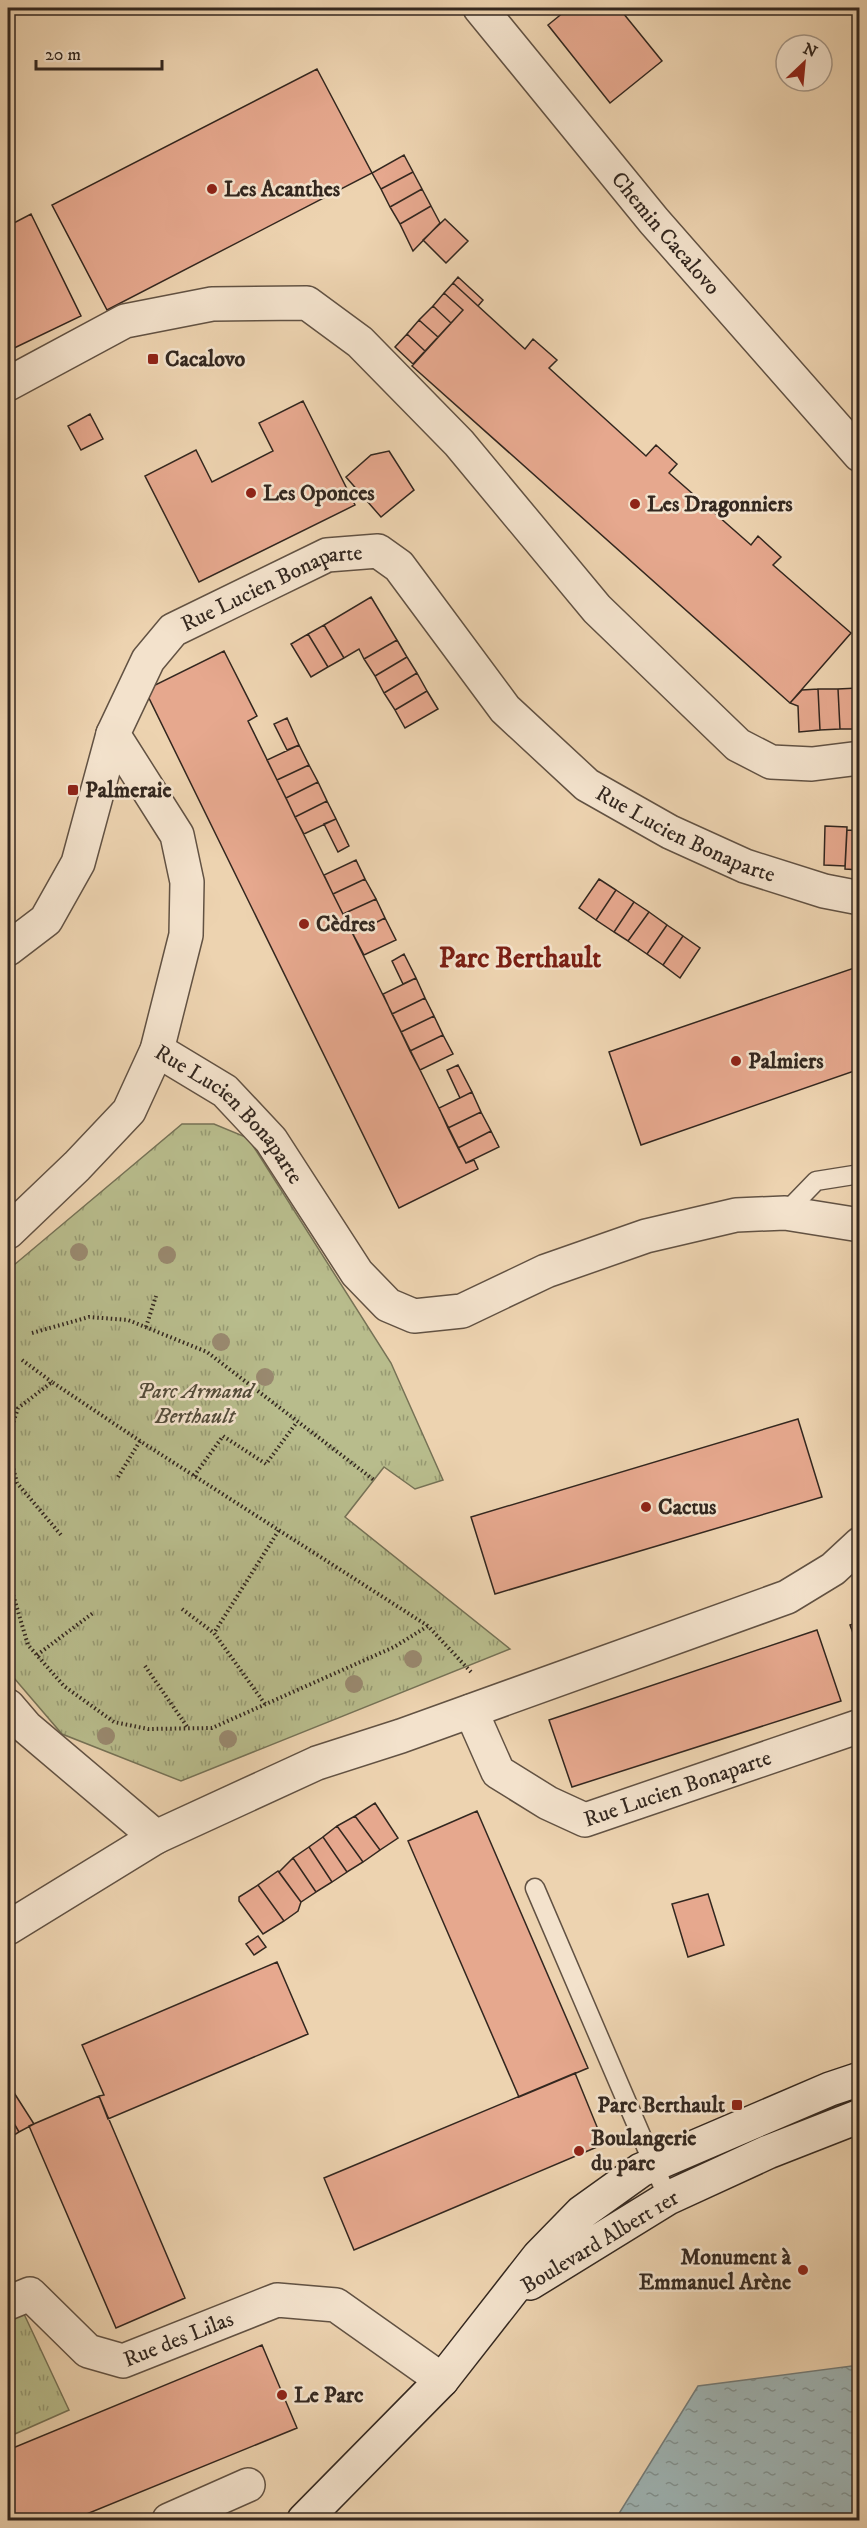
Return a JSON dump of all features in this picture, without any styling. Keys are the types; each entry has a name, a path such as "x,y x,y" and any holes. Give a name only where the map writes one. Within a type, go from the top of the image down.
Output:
{"street":[{"name":"Chemin Cacalovo","path":"480,8 654,221 860,454"},
{"path":"8,384 124,321 213,304 307,303 360,342 459,443 597,609 738,745 771,762 812,764 860,758"},
{"name":"Rue Lucien Bonaparte","path":"860,898 824,891 746,866 670,832 587,784 505,709 399,566 378,551 327,555 173,630 148,660 113,734 177,836 187,882 186,935 157,1050 225,1091 271,1140 357,1273 388,1305 414,1317 462,1311 546,1271 646,1236 736,1215 785,1213 860,1225"},
{"path":"8,949 46,920 78,863 113,734"},
{"path":"8,1232 77,1166 129,1111 157,1050"},
{"path":"8,1928 156,1837 317,1763 471,1712 787,1597 833,1569 860,1544"},
{"path":"8,1707 26,1727 156,1837"},
{"name":"Rue Lucien Bonaparte","path":"471,1712 498,1772 548,1803 585,1820 860,1726"},
{"name":"Boulevard Albert 1er","path":"304,2520 320,2508 442,2380 539,2256 581,2213 641,2170 860,2079"},
{"name":"Boulevard Albert 1er","path":"506,2299 668,2198 768,2152 860,2116"},
{"name":"Rue des Lilas","path":"8,2303 30,2294 88,2352 123,2361 277,2300 336,2305 442,2380"},
{"path":"169,2520 248,2485"}],"lane":[{"path":"785,1213 816,1181 860,1174"},
{"path":"535,1888 668,2198"}],"path":[{"path":"146,1327 156,1296"},
{"path":"32,1334 89,1317 128,1320 207,1352 374,1480"},
{"path":"22,1360 140,1441 428,1626 467,1666"},
{"path":"8,1439 18,1408 52,1382"},
{"path":"194,1476 223,1436 266,1464 297,1422"},
{"path":"118,1477 140,1441"},
{"path":"8,1447 17,1484 61,1535"},
{"path":"214,1633 279,1530"},
{"path":"8,1578 28,1645 64,1686 114,1722 148,1729 212,1728 394,1647 428,1626"},
{"path":"182,1609 214,1633 265,1704"},
{"path":"37,1655 93,1612"},
{"path":"145,1665 188,1729"}],"green space":[{"name":"Parc Armand Berthault","path":"182,1124 214,1124 248,1138 391,1363 443,1480 415,1489 384,1467 345,1517 510,1649 181,1781 62,1734 8,1671 8,1270"},
{"path":"24,2314 69,2410 8,2437 8,2321"}],"water":[{"path":"859,2365 859,2520 615,2520 698,2386"}],"building":[{"path":"569,8 619,8 662,61 610,103 548,25"},
{"name":"Les Acanthes","path":"317,69 372,173 107,310 52,205"},
{"path":"404,155 413,172 381,189 372,173"},
{"path":"413,172 422,189 390,207 381,189"},
{"path":"422,189 431,206 400,224 390,207"},
{"path":"431,206 440,223 413,251 400,224"},
{"path":"31,214 81,316 8,351 8,226"},
{"path":"445,219 468,241 446,263 423,240"},
{"path":"458,277 483,300 478,306 453,283"},
{"name":"Les Dragonniers","path":"453,283 525,349 533,339 557,360 549,368 646,456 656,445 677,464 669,473 751,545 758,536 781,557 773,565 851,633 790,703 412,366 463,310 444,293"},
{"path":"444,293 463,310 451,323 433,306"},
{"path":"433,306 451,323 438,337 419,320"},
{"path":"419,320 438,337 425,351 407,334"},
{"path":"407,334 425,351 413,364 395,347"},
{"name":"Les Oponces","path":"303,401 355,505 199,582 145,476 196,450 212,482 273,451 259,423"},
{"path":"90,414 103,439 81,450 68,426"},
{"path":"389,451 414,490 381,517 346,477 371,455"},
{"path":"371,597 397,640 364,659 359,649 344,658 324,625"},
{"path":"324,625 344,658 328,667 308,634"},
{"path":"308,634 328,667 311,677 291,644"},
{"path":"397,640 407,657 375,676 364,659"},
{"name":"Cèdres","path":"224,651 257,716 248,721 466,1163 474,1160 478,1169 399,1208 145,690"},
{"path":"407,657 417,673 384,693 375,676"},
{"path":"417,673 427,691 395,710 384,693"},
{"path":"858,688 859,729 840,729 838,689"},
{"path":"818,689 820,730 799,732 798,706 790,703 802,690"},
{"path":"818,689 838,689 840,729 820,730"},
{"path":"427,691 438,709 405,728 395,710"},
{"path":"287,718 299,745 287,750 274,724"},
{"path":"299,745 309,765 277,780 267,760"},
{"path":"309,765 318,782 286,798 277,780"},
{"path":"318,782 327,801 295,817 286,798"},
{"path":"327,801 336,819 304,834 295,817"},
{"path":"336,819 349,846 338,852 324,824"},
{"path":"825,826 847,827 845,866 824,865"},
{"path":"847,830 860,831 860,870 845,869"},
{"path":"356,860 365,879 333,894 324,875"},
{"path":"365,879 376,899 343,914 333,894"},
{"path":"599,879 616,890 596,920 579,908"},
{"path":"616,890 634,902 614,932 596,920"},
{"path":"376,899 385,918 353,934 343,914"},
{"path":"634,902 649,912 628,941 614,932"},
{"path":"649,912 667,925 647,954 628,941"},
{"path":"385,918 396,940 364,955 353,934"},
{"path":"667,925 683,936 663,965 647,954"},
{"path":"683,936 700,948 680,978 663,965"},
{"path":"404,954 416,978 403,984 392,961"},
{"name":"Palmiers","path":"860,966 860,1069 641,1145 609,1052"},
{"path":"416,978 425,998 392,1014 383,994"},
{"path":"425,998 434,1016 401,1032 392,1014"},
{"path":"434,1016 443,1035 410,1051 401,1032"},
{"path":"443,1035 453,1054 420,1070 410,1051"},
{"path":"458,1065 472,1092 460,1098 447,1070"},
{"path":"472,1092 481,1112 448,1128 439,1108"},
{"path":"481,1112 491,1131 458,1148 448,1128"},
{"path":"491,1131 499,1147 466,1163 458,1148"},
{"name":"Cactus","path":"798,1419 822,1497 495,1594 471,1517"},
{"path":"860,1622 860,1652 850,1625"},
{"path":"817,1630 841,1701 572,1787 549,1720"},
{"path":"375,1803 398,1838 380,1850 355,1816"},
{"path":"477,1811 588,2068 519,2097 408,1841"},
{"path":"355,1816 380,1850 363,1862 337,1826"},
{"path":"337,1826 363,1862 347,1872 323,1837"},
{"path":"323,1837 347,1872 332,1882 309,1847"},
{"path":"309,1847 332,1882 316,1892 293,1858"},
{"path":"293,1858 316,1892 301,1902 279,1872"},
{"path":"278,1871 301,1902 298,1911 284,1921 258,1885"},
{"path":"258,1885 284,1921 263,1934 239,1901 239,1897"},
{"path":"708,1894 724,1945 688,1957 672,1904"},
{"path":"258,1936 266,1947 254,1955 246,1944"},
{"path":"277,1962 308,2034 108,2119 99,2096 104,2095 82,2045"},
{"path":"575,2073 604,2144 354,2250 324,2178"},
{"path":"11,2088 34,2124 19,2132 8,2113 8,2090"},
{"path":"99,2096 185,2298 116,2328 29,2126"},
{"path":"8,2113 19,2132 8,2139"},
{"path":"262,2345 297,2428 72,2520 8,2520 8,2450"}],"place":[{"name":"Les Acanthes","path":"212,189"},
{"name":"Cacalovo","path":"153,359"},
{"name":"Les Oponces","path":"251,493"},
{"name":"Les Dragonniers","path":"635,504"},
{"name":"Palmeraie","path":"73,790"},
{"name":"Cèdres","path":"304,924"},
{"name":"Palmiers","path":"736,1061"},
{"name":"Cactus","path":"646,1507"},
{"name":"Parc Berthault","path":"737,2105"},
{"name":"Boulangerie du parc","path":"579,2151"},
{"name":"Monument à Emmanuel Arène","path":"803,2270"},
{"name":"Le Parc","path":"282,2395"}],"district":[{"name":"Parc Berthault","path":"520,958"}]}
